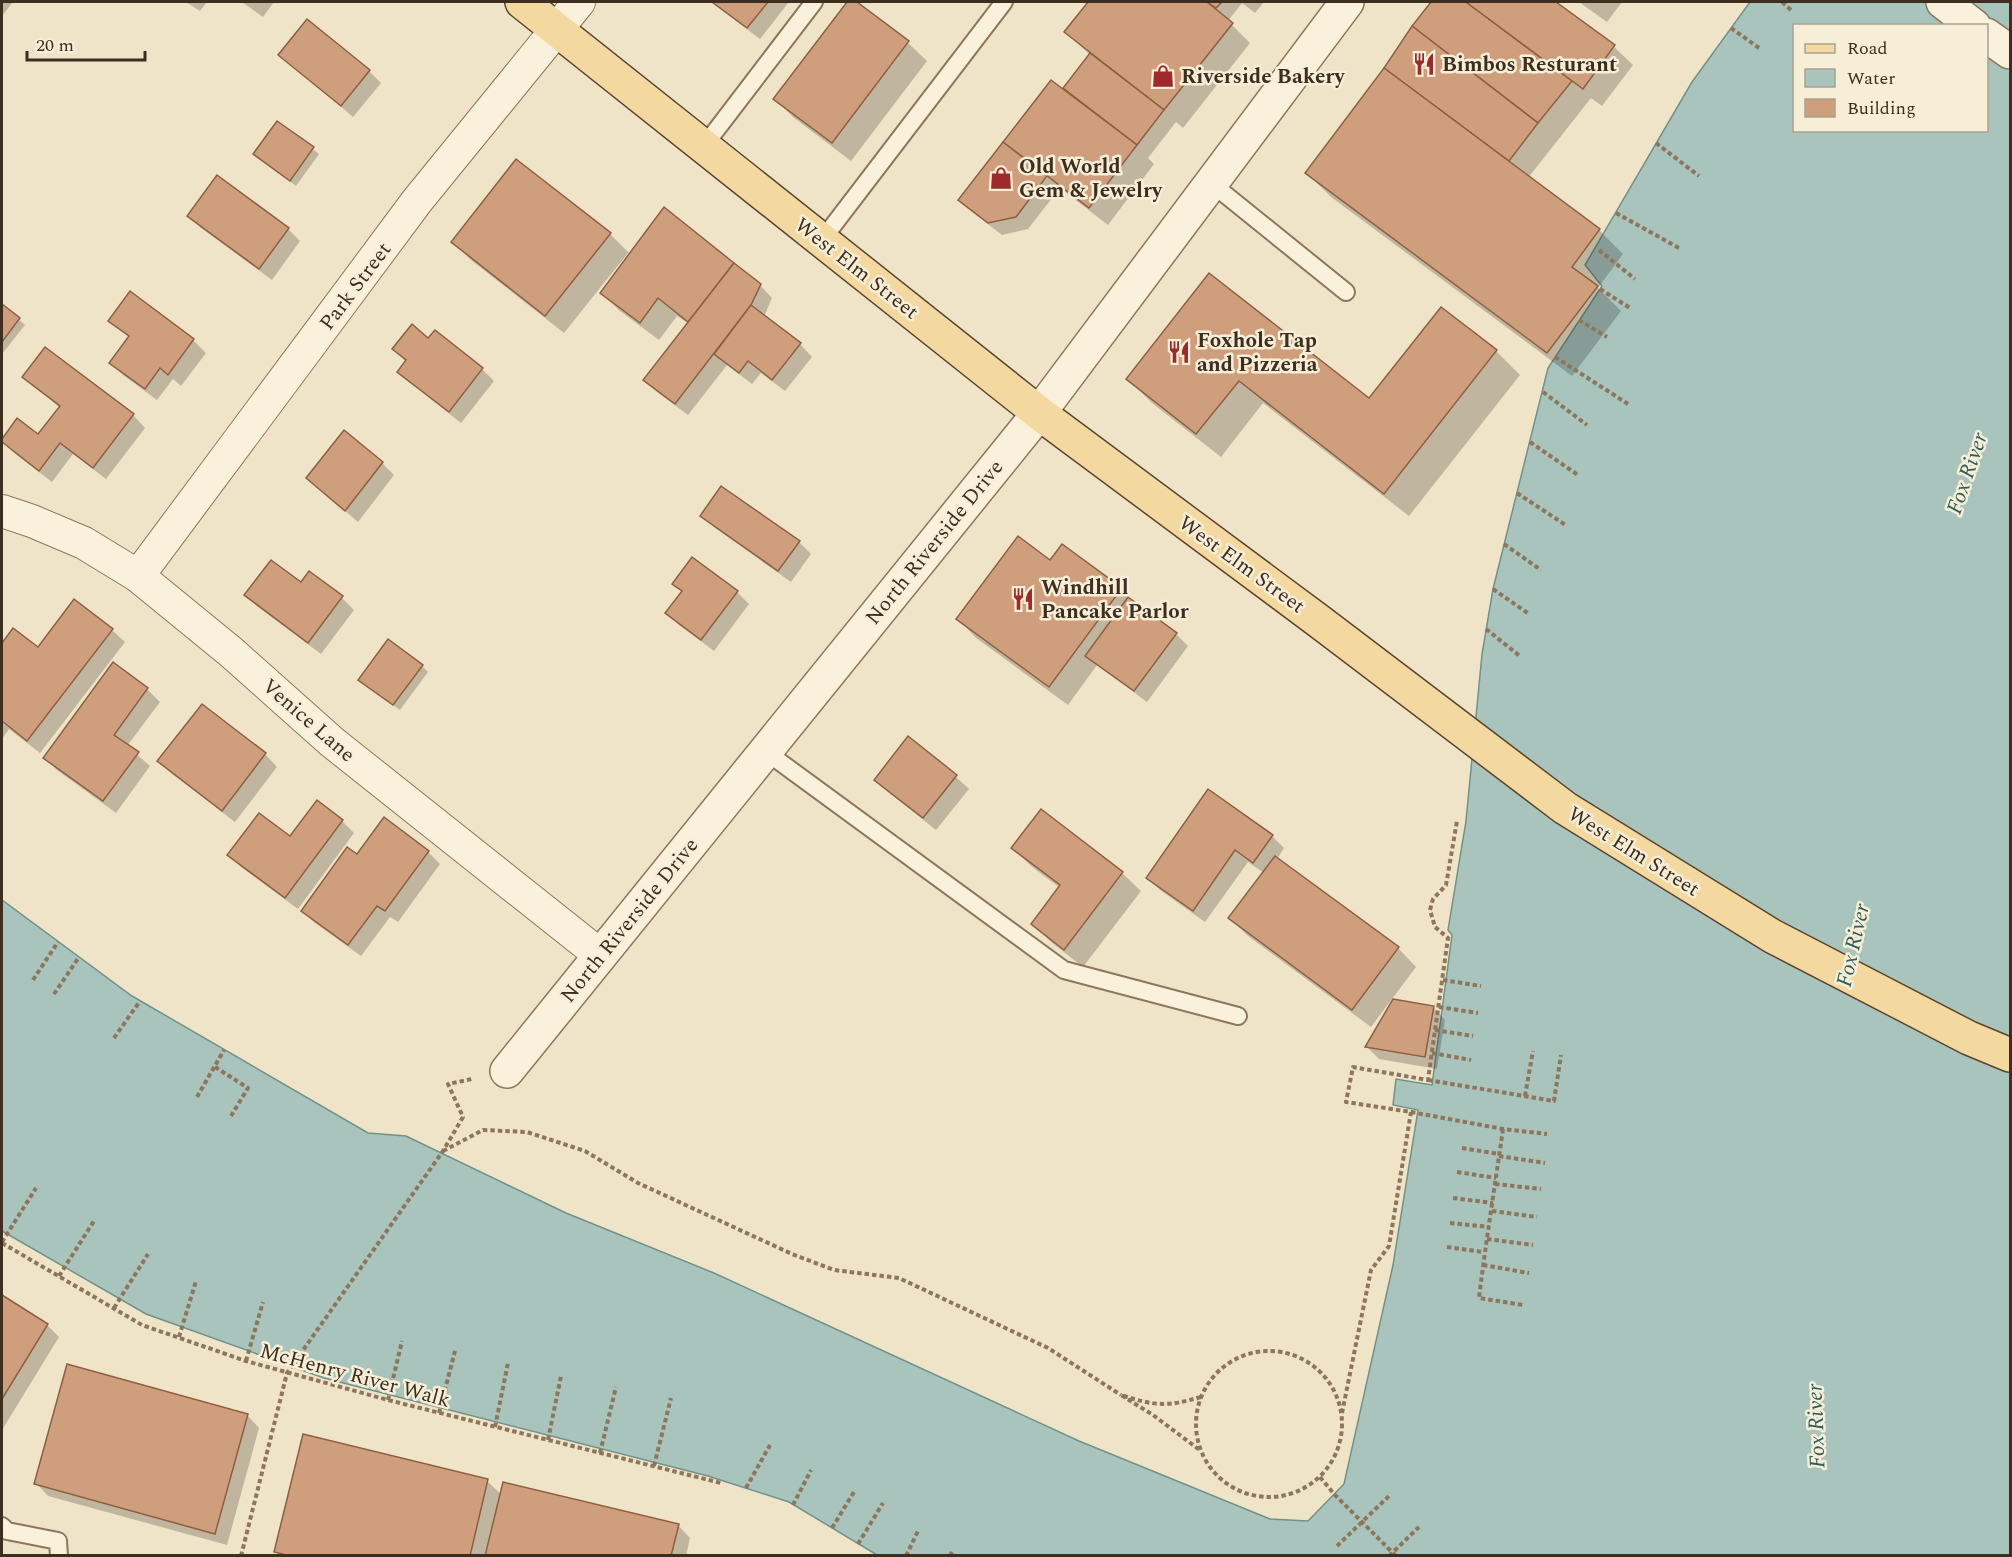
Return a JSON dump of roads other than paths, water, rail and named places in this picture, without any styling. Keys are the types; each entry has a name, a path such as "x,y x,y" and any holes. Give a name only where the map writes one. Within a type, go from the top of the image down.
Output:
{"main road":[{"name":"West Elm Street","path":"522,2 1039,413 1320,622 1564,808 1772,936 1969,1038 2010,1055"}],"street":[{"name":"Park Street","path":"138,576 417,201 579,2"},
{"name":"North Riverside Drive","path":"507,1071 1039,413 1347,2"},
{"path":"1943,2 1971,24"},
{"path":"1988,36 2010,52"},
{"name":"Venice Lane","path":"2,511 84,543 138,576 231,652 332,742 600,955"}],"lane":[{"path":"704,146 814,2"},
{"path":"822,240 1004,2"},
{"path":"1211,183 1346,291"},
{"path":"765,751 1064,970 1238,1016"},
{"path":"2,1526 8,1531 58,1541 59,1556"}],"water":[{"name":"Fox River","path":"1750,2 2010,2 2010,1555 877,1555 789,1502 708,1476 324,1378 146,1314 2,1231 2,900 132,996 368,1133 406,1136 566,1213 714,1273 1079,1441 1270,1519 1308,1521 1344,1484 1393,1265 1418,1110 1393,1105 1396,1079 1432,1085 1452,935 1448,930 1466,821 1482,654 1493,589 1548,368 1602,286 1585,265 1692,82"}],"place":[{"name":"Bimbos Resturant","path":"1424,64"},
{"name":"Riverside Bakery","path":"1163,76"},
{"name":"Old World Gem & Jewelry","path":"1001,178"},
{"name":"Foxhole Tap and Pizzeria","path":"1179,352"},
{"name":"Windhill Pancake Parlor","path":"1023,599"}]}
